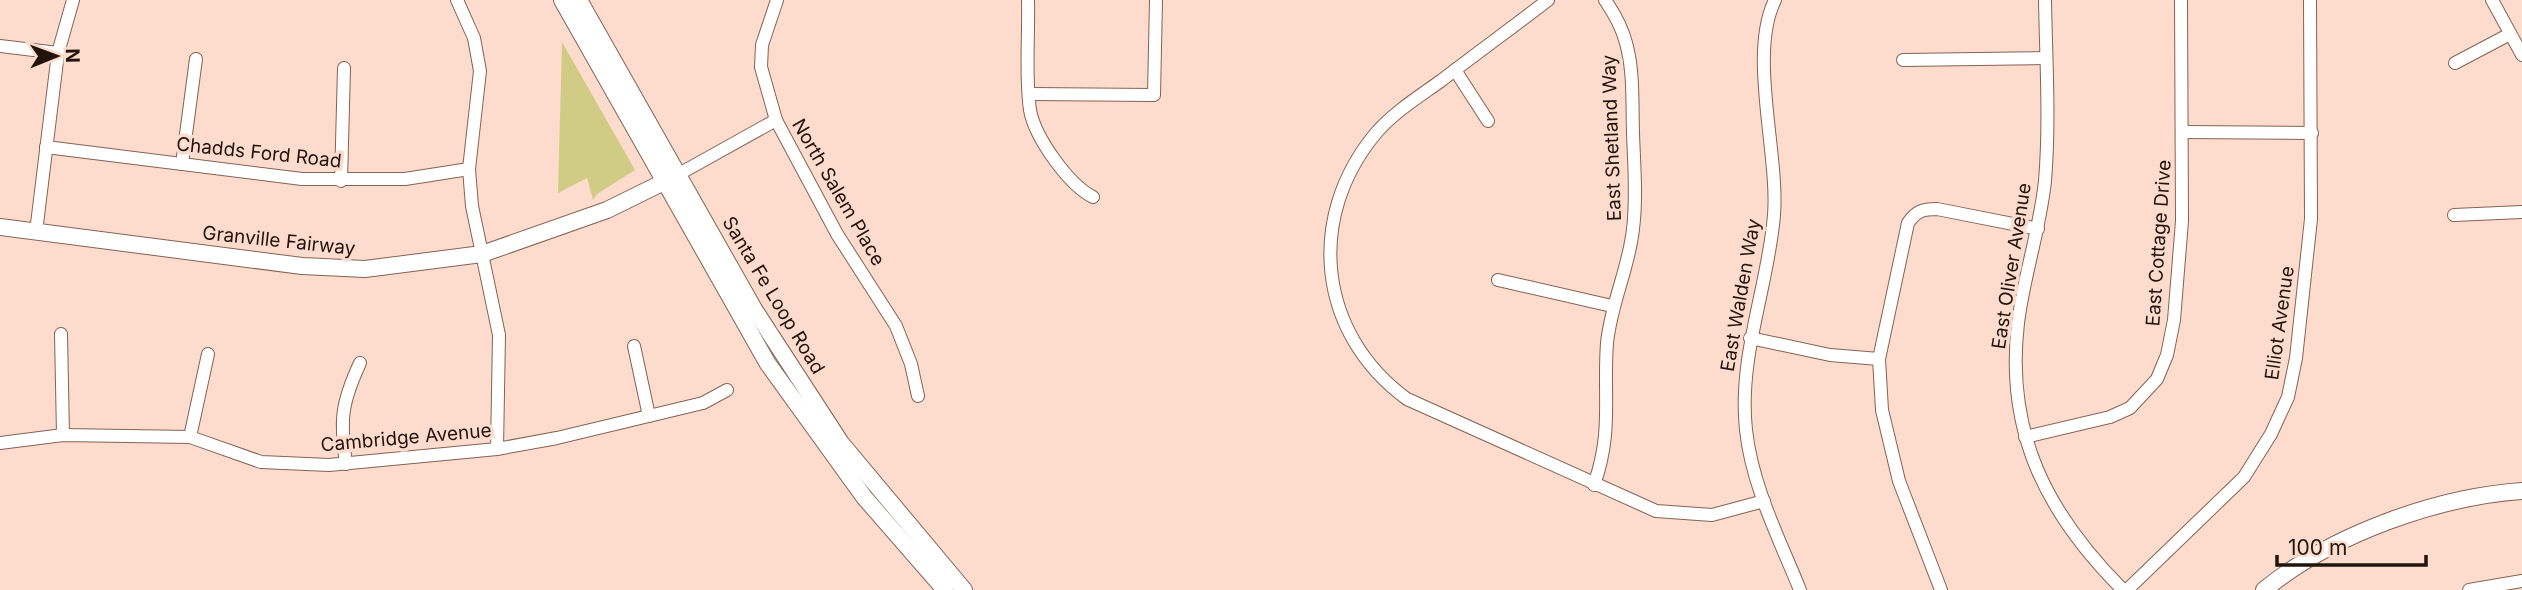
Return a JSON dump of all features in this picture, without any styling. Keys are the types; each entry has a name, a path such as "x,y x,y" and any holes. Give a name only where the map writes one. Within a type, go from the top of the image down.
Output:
{"main road":[{"name":"Santa Fe Loop Road","path":"562,0 754,309 841,443 964,590"},
{"name":"Santa Fe Loop Road","path":"579,0 768,364 817,436 864,497 945,590"},
{"name":"Granville Fairway","path":"0,227 302,266 365,269 482,254 557,229 672,178"},
{"path":"2264,590 2279,577 2373,527 2450,501 2522,491"}],"street":[{"path":"36,232 58,53 73,0"},
{"path":"457,0 474,38 480,71 469,169 472,206 499,335 497,449"},
{"name":"North Salem Place","path":"777,0 762,45 761,68 776,120 837,234 896,326 911,364 918,396"},
{"path":"1028,0 1030,111 1041,136 1076,189 1093,197"},
{"path":"1030,94 1154,94 1156,0"},
{"path":"1548,0 1377,133 1353,168 1337,203 1331,242 1332,283 1340,316 1360,353 1384,382 1407,398 1594,485 1656,511 1673,514 1712,515 1764,501"},
{"name":"East Shetland Way","path":"1594,485 1608,430 1606,374 1612,306 1625,270 1633,230 1634,200 1631,72 1627,44 1619,21 1605,0"},
{"name":"East Walden Way","path":"1775,0 1765,36 1774,214 1750,338 1744,385 1746,431 1764,501 1800,590"},
{"name":"East Oliver Avenue","path":"2045,0 2047,135 2038,229 2018,321 2015,365 2018,402 2025,438 2052,503 2073,535 2125,590"},
{"name":"East Cottage Drive","path":"2025,438 2110,417 2130,408 2157,379 2167,355 2174,320 2182,221 2181,0"},
{"name":"Elliot Avenue","path":"2125,590 2244,477 2271,434 2288,397 2304,300 2312,219 2310,0"},
{"path":"2492,0 2522,55"},
{"path":"2455,63 2510,34"},
{"path":"0,46 58,53"},
{"path":"1903,60 2046,58"},
{"path":"181,164 196,59"},
{"path":"341,181 344,68"},
{"path":"1455,70 1488,121"},
{"name":"Granville Fairway","path":"672,178 776,120"},
{"path":"2183,132 2312,133"},
{"name":"Chadds Ford Road","path":"46,147 302,179 405,179 469,169"},
{"path":"1941,590 1899,481 1887,440 1882,410 1880,359 1908,223 1913,215 1924,209 1937,209 2038,229"},
{"path":"2454,215 2522,212"},
{"path":"1498,280 1612,306"},
{"path":"61,334 63,435"},
{"path":"1750,338 1830,355 1880,359"},
{"path":"634,346 649,416"},
{"path":"190,437 208,354"},
{"path":"346,464 341,426 345,395 360,363"},
{"name":"Cambridge Avenue","path":"0,443 63,435 190,437 261,462 346,464 497,449 703,403 727,390"},
{"path":"2469,590 2522,581"}],"shaded area":[{"path":"562,42 635,170 597,194 593,200 587,178 558,193"}]}
